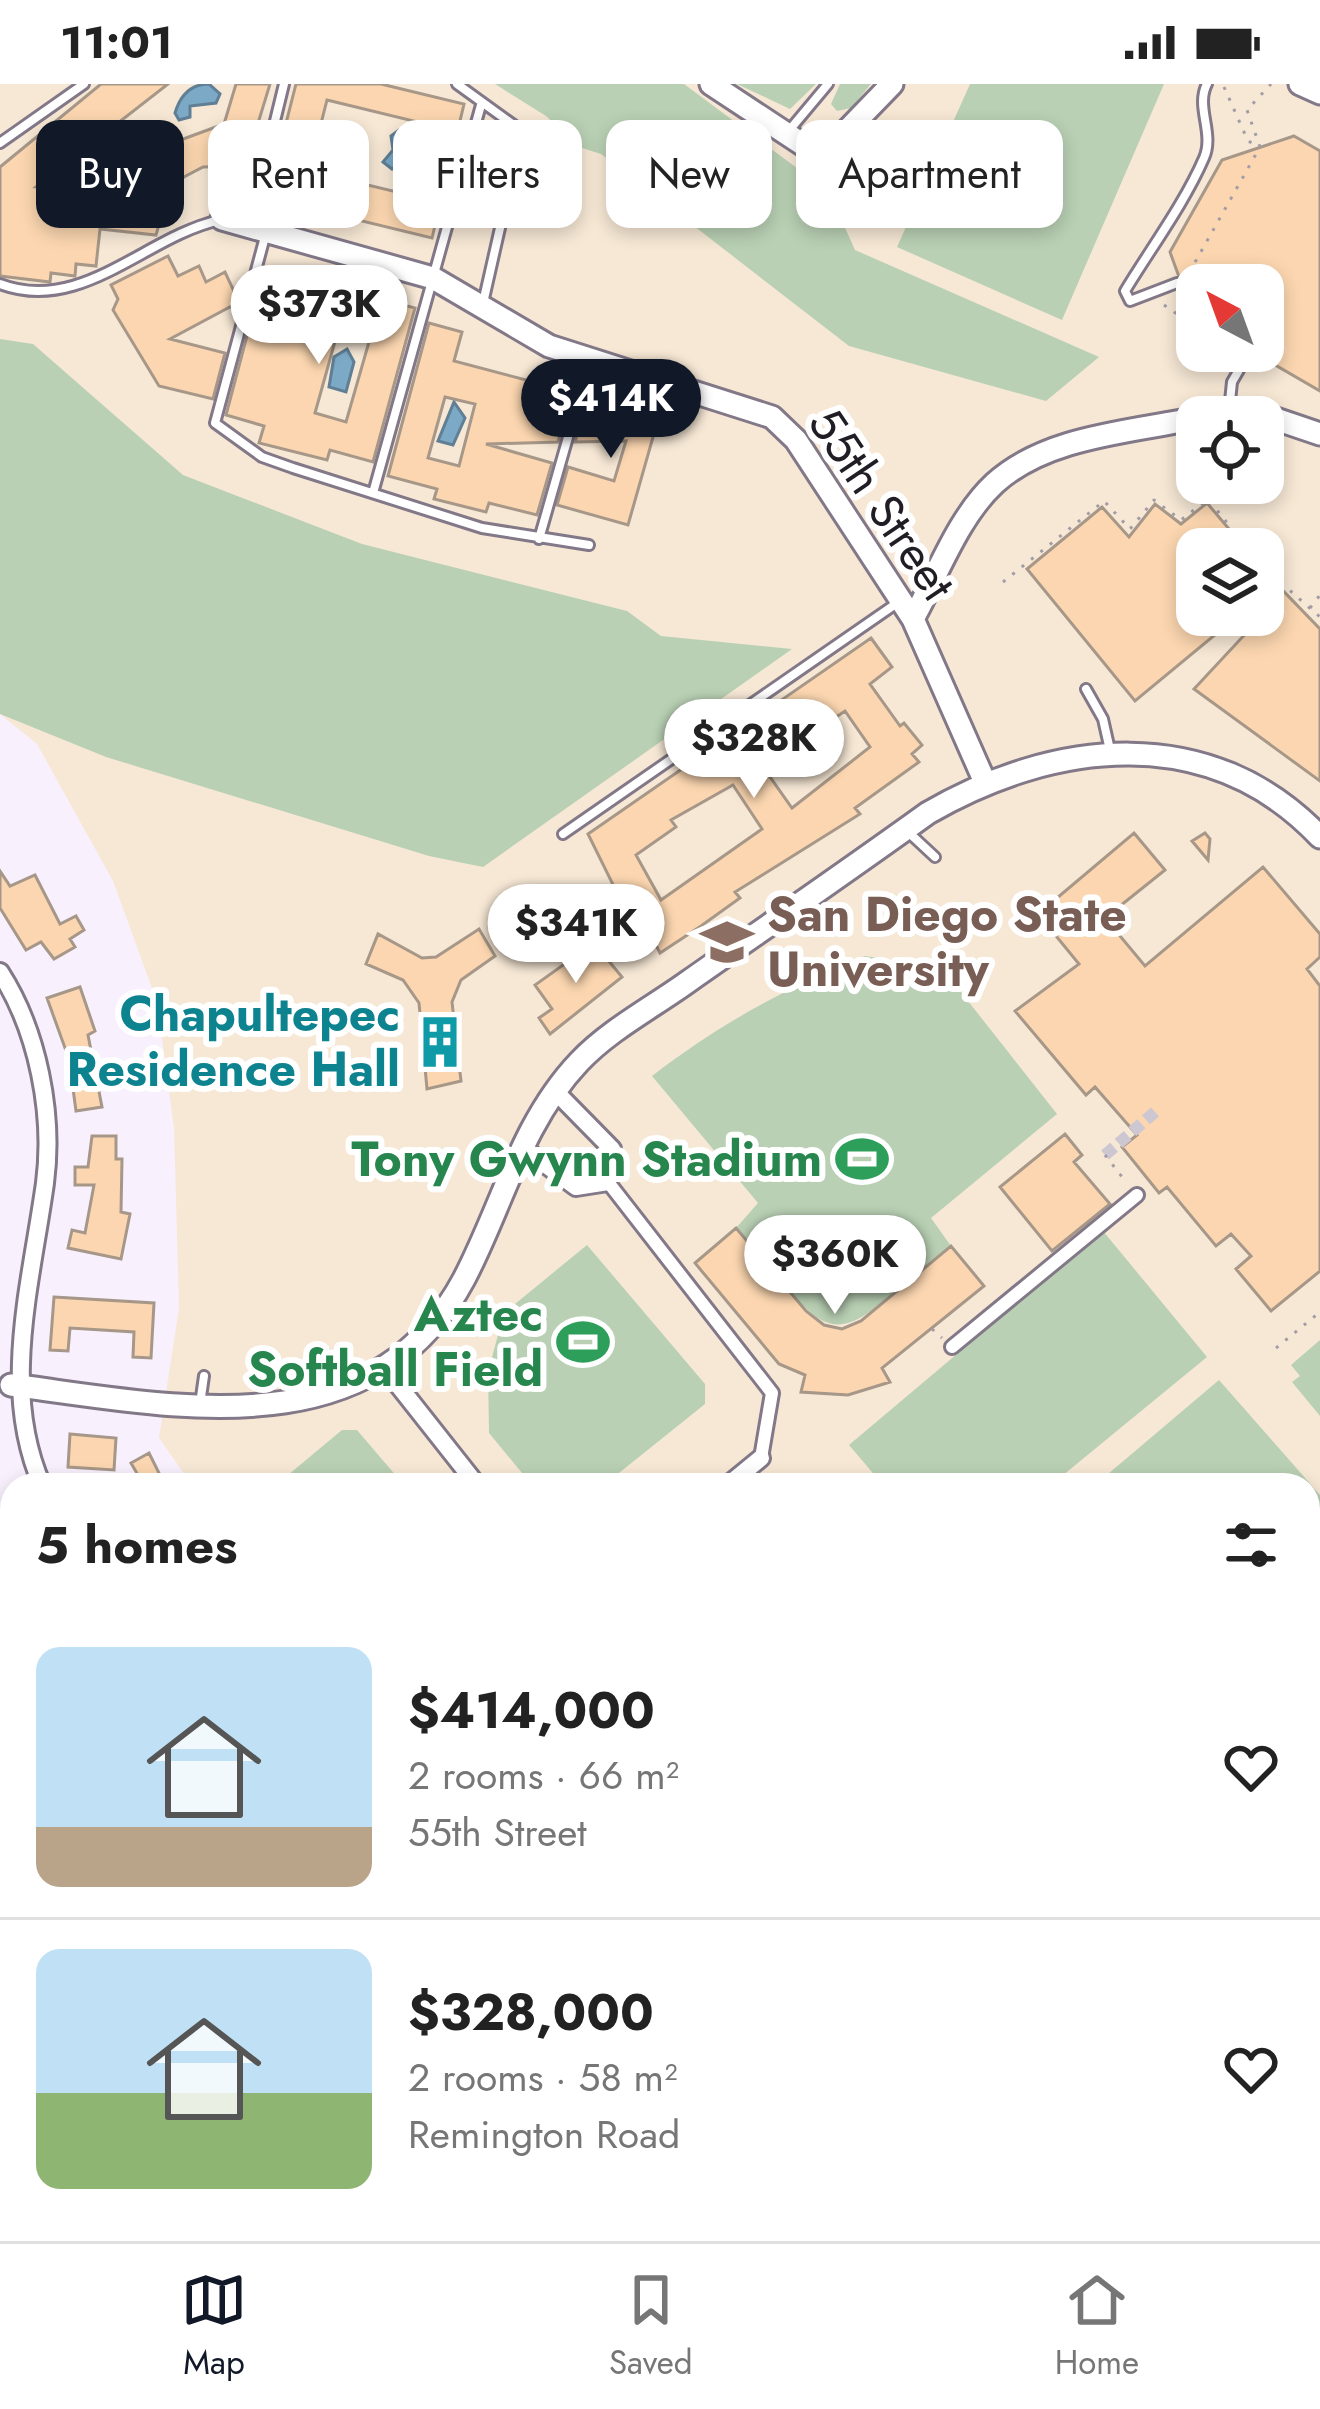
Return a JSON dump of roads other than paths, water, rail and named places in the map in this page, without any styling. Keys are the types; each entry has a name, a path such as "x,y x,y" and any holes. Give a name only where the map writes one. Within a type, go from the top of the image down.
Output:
{"street":[{"path":"711,84 805,146 832,146 892,84"},
{"path":"1300,84 1320,94"},
{"name":"55th Street","path":"252,228 433,278 549,346 772,417 796,440 907,610 984,780"},
{"path":"907,610 994,484 1041,453 1176,422"},
{"path":"1284,422 1320,434"},
{"path":"5,1384 199,1409 281,1407 382,1366 413,1344 463,1280 522,1147 555,1091 606,1040 905,829 984,780 1042,762 1110,752 1193,764 1248,784 1320,837"},
{"path":"0,972 37,1058 46,1116 45,1181 5,1384 24,1457 34,1473"},
{"path":"555,1091 612,1149 608,1182 772,1393 760,1458 742,1473"},
{"path":"522,1147 576,1187 608,1182"},
{"path":"952,1347 1137,1196"},
{"path":"382,1366 467,1473"}],"lane":[{"path":"0,143 84,84"},
{"path":"275,120 284,84"},
{"path":"457,84 522,131 482,305"},
{"path":"785,134 828,84"},
{"path":"1176,283 1130,301 1125,291 1206,155 1209,128 1201,96 1207,84"},
{"path":"374,493 481,105"},
{"path":"0,284 18,291 75,288 187,227 208,225"},
{"path":"266,232 215,423 262,457 482,528 589,545"},
{"path":"539,539 591,358"},
{"path":"563,834 907,610"},
{"path":"1086,689 1102,719 1110,752"},
{"path":"905,829 934,857"},
{"path":"325,1353 350,1382"},
{"path":"199,1409 204,1376"}],"water":[{"path":"209,84 220,94 216,103 190,106 190,117 179,120 175,113 183,96 196,86"},
{"path":"393,150 393,168 383,162"},
{"path":"347,349 354,362 346,392 329,387 334,357"},
{"path":"454,402 465,418 453,445 438,441"}],"tunnel":[{"path":"1105,1155 1155,1112"}],"place":[{"name":"San Diego State University","path":"727,942"},
{"name":"Chapultepec Residence Hall","path":"440,1042"},
{"name":"Tony Gwynn Stadium","path":"862,1159"},
{"name":"Aztec Softball Field","path":"583,1342"}]}
